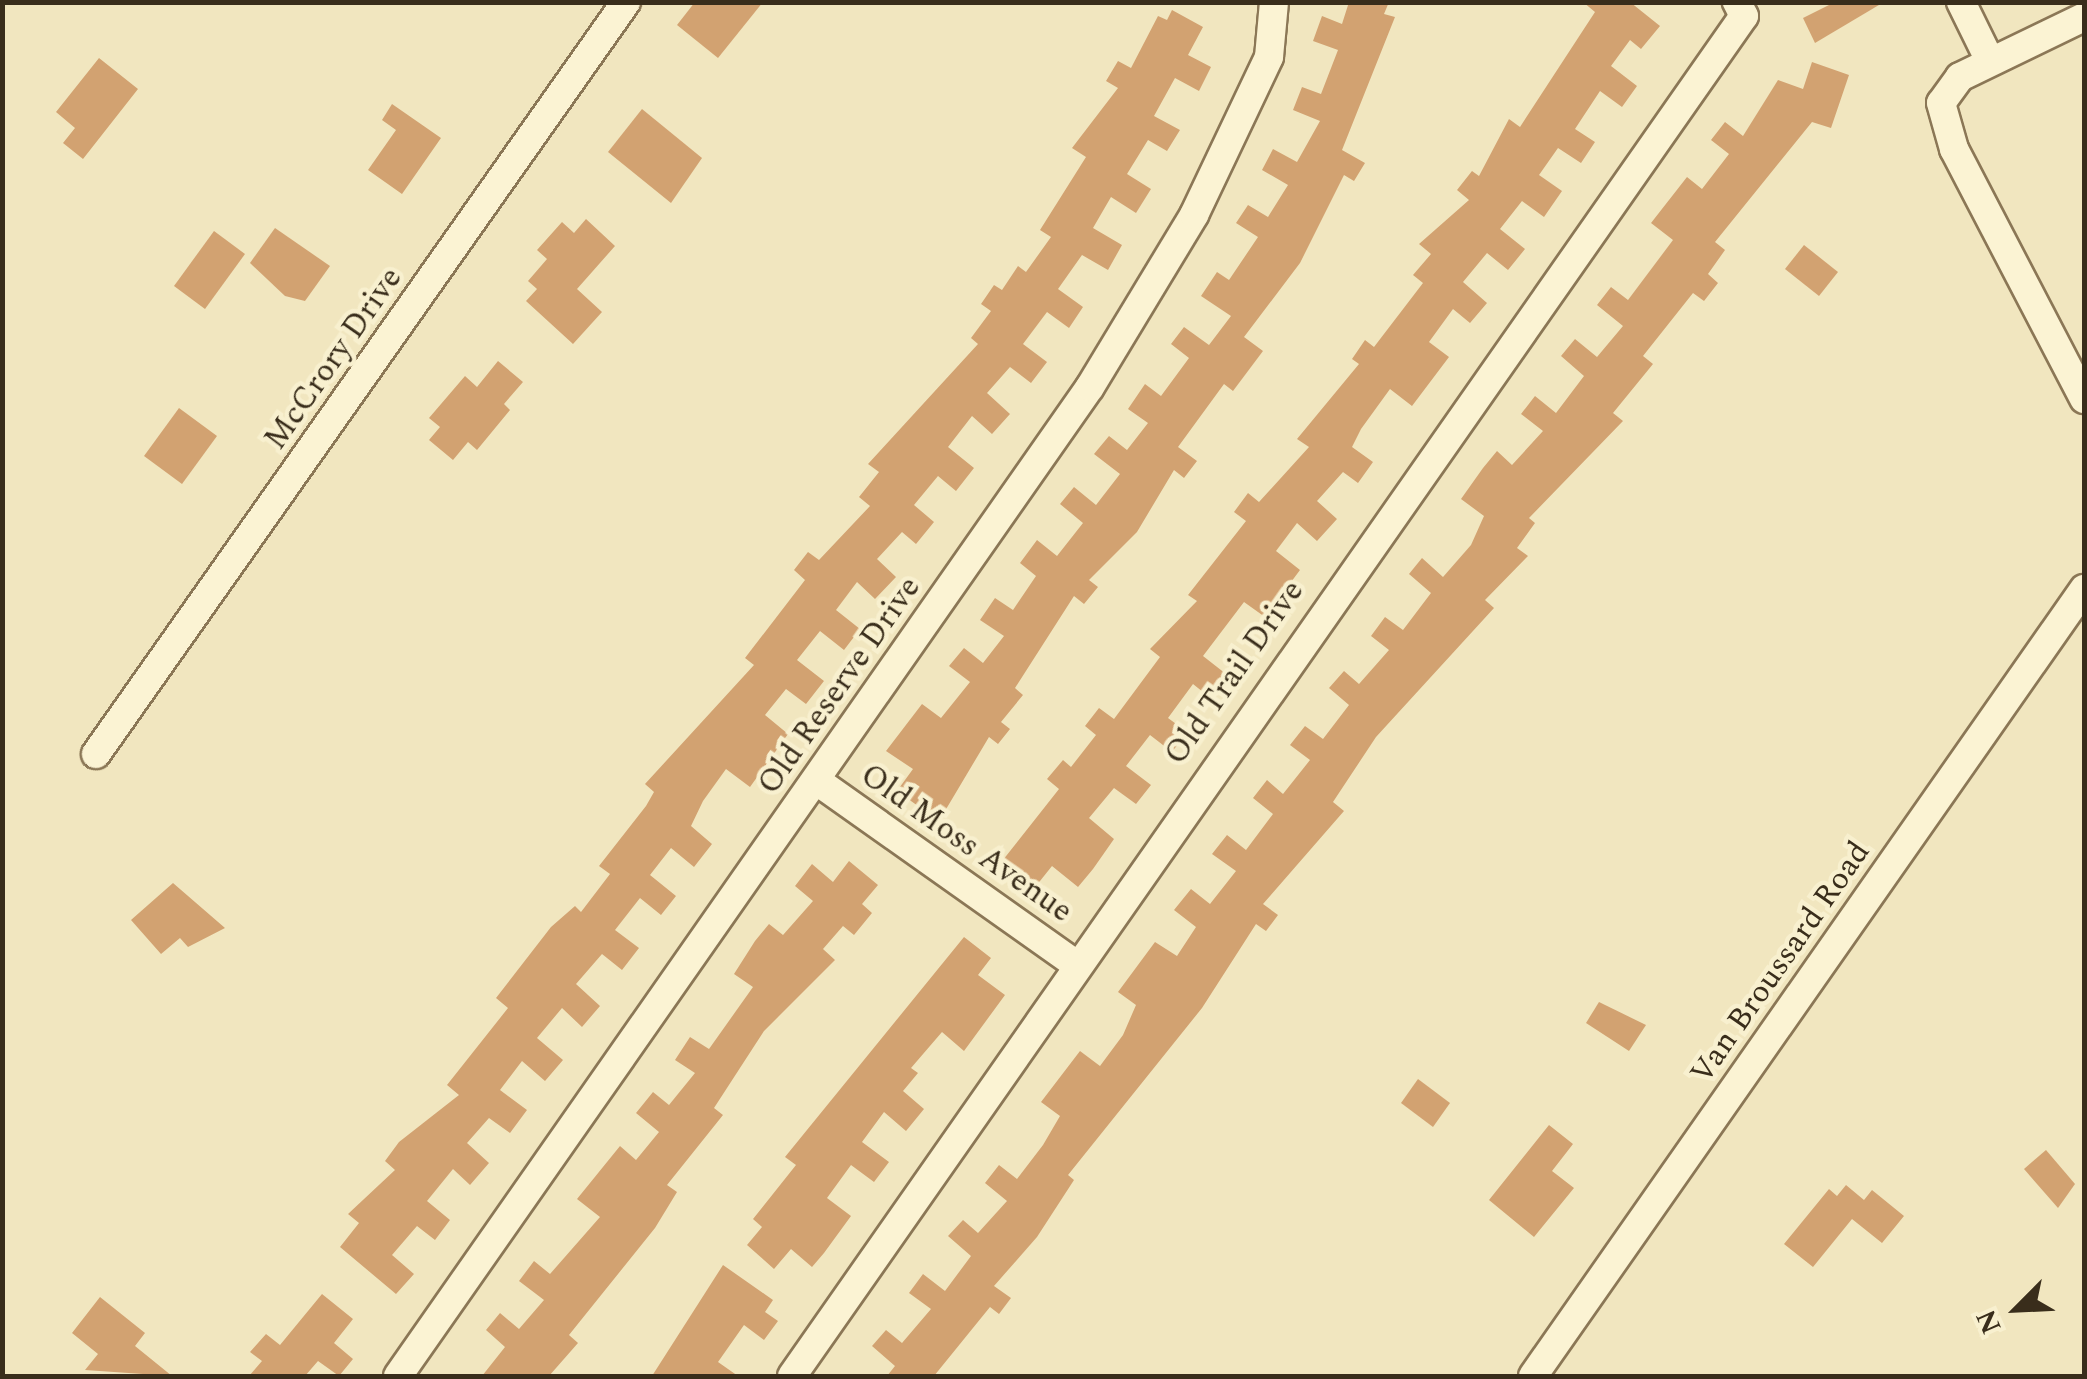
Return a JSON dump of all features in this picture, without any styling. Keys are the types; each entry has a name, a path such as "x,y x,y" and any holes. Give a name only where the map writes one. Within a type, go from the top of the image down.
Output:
{"street":[{"name":"McCrory Drive","path":"96,754 626,2"},
{"name":"Old Reserve Drive","path":"398,1376 1090,386 1194,215 1269,57 1274,2"},
{"path":"1961,2 1990,61"},
{"name":"Old Trail Drive","path":"792,1376 1741,9"},
{"path":"2084,17 1990,61 1947,88 1942,122 2084,399"},
{"name":"Van Broussard Road","path":"1533,1376 2084,588"},
{"name":"Old Moss Avenue","path":"817,781 1075,964"}],"building":[{"path":"695,2 763,2 718,58 677,25"},
{"path":"1349,2 1389,2 1384,14 1395,17 1342,150 1365,163 1354,181 1344,175 1300,263 1244,337 1263,351 1233,391 1224,384 1178,447 1197,461 1184,478 1174,470 1137,532 1089,580 1098,587 1084,604 1074,596 1015,688 1023,695 1001,722 1010,729 998,744 989,737 939,821 897,791 913,769 886,751 922,704 941,718 970,682 949,666 964,648 983,663 1004,636 980,620 995,598 1013,610 1036,576 1020,563 1037,540 1057,556 1083,523 1060,504 1074,487 1096,505 1120,474 1094,454 1109,436 1127,450 1148,423 1128,409 1145,384 1161,396 1189,358 1171,344 1184,327 1209,345 1231,316 1201,296 1217,272 1229,280 1258,237 1236,223 1248,205 1268,217 1288,185 1262,170 1273,149 1297,162 1320,121 1293,110 1302,87 1321,94 1338,50 1313,41 1322,16 1342,24"},
{"path":"1583,2 1630,2 1660,26 1641,49 1630,40 1611,66 1637,86 1622,107 1600,91 1575,129 1595,142 1581,163 1558,148 1539,175 1562,191 1544,217 1522,201 1500,229 1525,249 1508,270 1487,253 1463,282 1487,303 1470,323 1453,309 1429,342 1449,357 1412,406 1390,389 1361,429 1352,447 1373,462 1358,483 1343,472 1317,501 1337,519 1317,541 1297,523 1276,551 1300,570 1265,617 1244,602 1203,656 1226,674 1208,696 1193,684 1168,718 1187,732 1172,752 1150,735 1126,766 1151,785 1136,804 1114,788 1089,818 1114,839 1093,869 1078,887 1052,866 1028,896 995,870 1059,789 1047,779 1063,760 1071,767 1096,735 1085,726 1099,708 1114,719 1160,657 1150,649 1197,601 1188,595 1246,521 1234,512 1248,493 1259,502 1309,447 1297,439 1359,364 1352,359 1365,340 1374,347 1423,283 1413,275 1431,254 1419,244 1469,200 1457,190 1472,171 1479,176 1509,119 1520,127 1595,12"},
{"path":"1835,2 1884,2 1815,43 1803,18"},
{"path":"1172,10 1203,27 1188,55 1211,67 1199,91 1175,78 1154,116 1180,130 1167,151 1148,140 1127,174 1151,189 1136,213 1111,197 1093,228 1122,245 1108,270 1082,255 1058,289 1083,307 1069,328 1047,312 1023,344 1047,362 1031,383 1010,367 987,393 1010,414 992,434 972,416 948,447 974,468 956,491 938,476 914,505 934,522 916,544 902,532 877,559 896,577 875,599 857,582 836,610 860,629 844,650 820,631 797,660 824,681 806,704 786,689 765,715 788,734 750,787 726,769 703,801 691,826 712,844 694,867 671,848 650,875 676,896 661,915 640,898 615,930 639,948 622,970 602,954 576,984 600,1006 582,1027 562,1008 537,1038 563,1060 545,1081 522,1061 500,1090 527,1110 510,1133 489,1118 467,1143 489,1163 470,1185 453,1169 427,1201 450,1220 435,1240 417,1226 392,1255 414,1274 396,1294 340,1247 359,1223 348,1214 395,1170 385,1161 399,1142 459,1095 447,1085 508,1008 496,998 551,927 575,906 581,912 610,874 599,866 654,792 645,784 754,665 745,658 805,580 794,570 808,552 819,560 870,506 859,497 879,472 868,464 978,344 971,338 991,311 981,304 994,285 1002,290 1018,266 1026,272 1051,237 1040,230 1086,157 1072,148 1118,88 1106,81 1118,61 1131,68 1158,16 1167,20"},
{"path":"99,58 138,89 83,159 63,143 75,128 56,112"},
{"path":"1812,62 1849,75 1831,128 1812,122 1715,242 1725,250 1708,274 1718,283 1704,301 1693,293 1643,356 1653,364 1613,413 1623,421 1529,518 1535,523 1517,548 1528,556 1485,600 1494,608 1376,737 1333,802 1344,811 1263,904 1278,915 1266,931 1256,924 1202,1008 1068,1175 1074,1180 1037,1237 994,1286 1011,1298 999,1314 990,1307 934,1376 887,1376 895,1366 872,1346 886,1330 902,1343 931,1309 909,1293 923,1274 945,1291 971,1256 948,1236 963,1220 978,1233 1007,1201 985,1183 999,1165 1017,1179 1060,1116 1041,1102 1080,1051 1100,1066 1123,1035 1136,1005 1118,992 1155,942 1177,956 1196,927 1174,910 1191,889 1210,904 1236,871 1212,854 1227,835 1246,850 1273,814 1253,798 1267,780 1283,794 1310,760 1290,745 1305,726 1323,739 1349,705 1329,688 1344,671 1359,684 1389,650 1371,636 1385,617 1403,630 1431,593 1409,574 1422,558 1443,577 1471,545 1484,516 1461,499 1497,451 1512,465 1543,431 1521,414 1535,396 1556,413 1584,376 1561,356 1575,339 1597,357 1623,326 1597,305 1611,287 1628,300 1673,240 1651,223 1687,177 1702,189 1729,154 1711,140 1725,122 1743,136 1778,80 1803,89"},
{"path":"392,104 441,138 402,194 368,170 396,130 382,120"},
{"path":"642,109 702,158 671,203 608,152"},
{"path":"586,219 615,246 577,289 602,312 573,344 526,301 537,289 528,281 547,259 537,250 562,222 574,233"},
{"path":"275,228 330,266 305,301 285,296 250,263"},
{"path":"214,231 245,254 205,309 174,286"},
{"path":"1804,245 1838,272 1819,296 1785,269"},
{"path":"498,361 523,382 504,404 510,410 477,450 468,442 453,460 429,440 440,427 429,418 465,376 477,387"},
{"path":"179,408 217,436 182,484 144,456"},
{"path":"849,861 878,885 862,904 872,913 854,935 843,926 823,949 835,960 764,1031 714,1108 723,1115 667,1185 677,1192 655,1228 569,1335 578,1343 549,1376 482,1376 505,1347 486,1330 500,1313 519,1329 544,1300 519,1281 534,1261 550,1274 600,1217 577,1199 620,1146 636,1160 659,1132 636,1113 653,1092 669,1105 695,1073 675,1060 690,1037 709,1049 753,987 734,974 755,941 769,924 783,935 813,901 795,886 812,864 833,882"},
{"path":"173,883 225,928 188,947 180,938 161,954 131,920"},
{"path":"964,937 991,958 978,975 1005,995 964,1051 942,1032 911,1068 918,1073 903,1091 924,1109 906,1131 884,1112 862,1142 889,1162 874,1182 851,1165 827,1198 851,1216 824,1253 812,1267 791,1249 774,1269 747,1245 762,1227 753,1219 796,1165 785,1157"},
{"path":"1599,1002 1646,1025 1629,1051 1586,1023"},
{"path":"1418,1079 1450,1103 1433,1127 1401,1103"},
{"path":"1549,1125 1573,1144 1552,1171 1574,1188 1534,1237 1489,1200"},
{"path":"2046,1150 2075,1184 2058,1208 2024,1169"},
{"path":"1846,1185 1864,1200 1872,1190 1904,1216 1882,1243 1852,1219 1813,1267 1784,1244 1829,1189 1837,1196"},
{"path":"723,1265 773,1300 765,1312 778,1321 764,1340 744,1325 718,1362 738,1376 652,1376"},
{"path":"322,1294 353,1319 334,1343 353,1359 339,1376 318,1361 305,1376 249,1376 262,1361 250,1352 266,1334 280,1345"},
{"path":"100,1297 145,1333 135,1346 172,1376 85,1370 98,1354 72,1333"}]}
